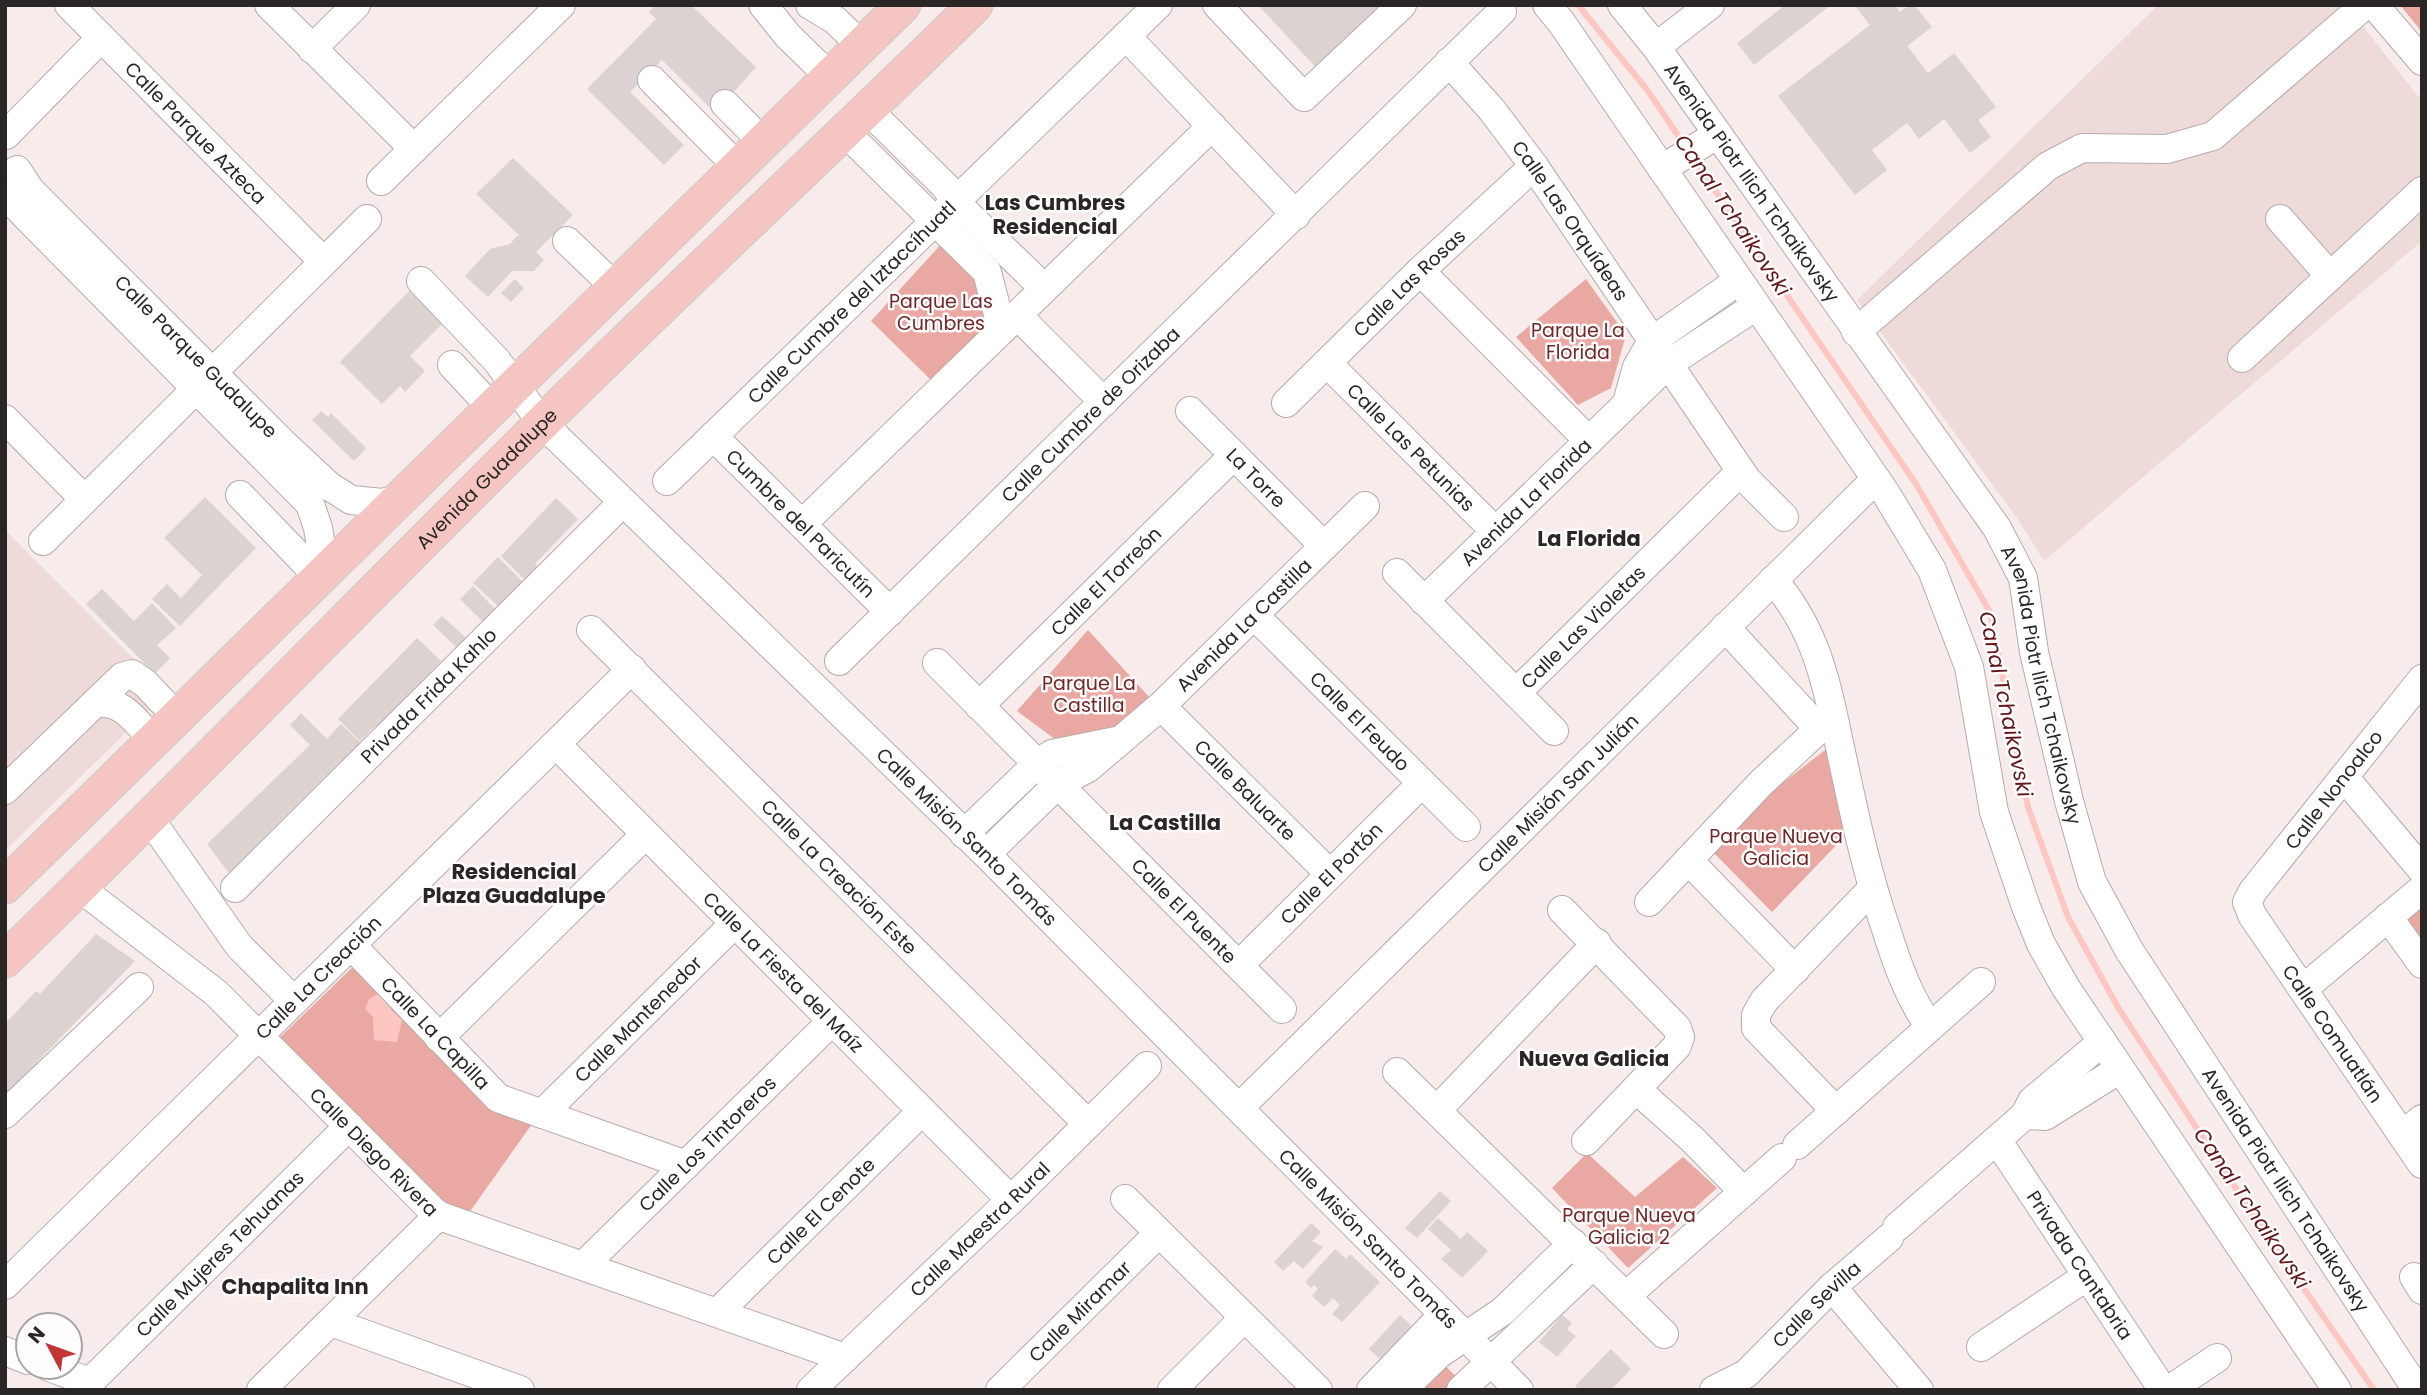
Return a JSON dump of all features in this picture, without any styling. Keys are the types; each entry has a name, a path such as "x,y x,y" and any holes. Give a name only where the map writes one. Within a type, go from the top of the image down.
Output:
{"main road":[{"name":"Avenida Guadalupe","path":"5,960 150,819 542,423 975,5"},
{"path":"5,886 898,8"},
{"path":"206,689 242,726"}],"street":[{"name":"Calle Parque Azteca","path":"69,5 323,261"},
{"path":"269,5 414,149"},
{"path":"312,48 356,5"},
{"path":"381,181 561,5"},
{"path":"763,5 788,36 830,77"},
{"path":"810,5 835,20 862,46"},
{"name":"Calle Cumbre del Iztaccíhuatl","path":"667,481 1158,5"},
{"path":"1217,5 1304,97 1402,5"},
{"name":"Avenida Piotr Ilich Tchaikovsky","path":"1547,5 1689,152 1856,332 1997,528 2023,578 2034,652 2069,801 2092,882 2129,950 2420,1389"},
{"name":"Avenida Piotr Ilich Tchaikovsky","path":"1622,5 1656,47 1689,152 1738,281 1876,479 1932,570 1969,667 1994,812 2041,944 2066,988 2335,1389"},
{"path":"1656,47 1710,5"},
{"path":"1856,332 2048,166 2082,148 2167,149 2213,136 2365,5"},
{"path":"2374,5 2422,61"},
{"name":"Calle Cumbre de Orizaba","path":"839,661 1502,11"},
{"path":"1126,36 1296,215"},
{"path":"11,177 18,150 6,135 101,38"},
{"name":"Calle Las Orquídeas","path":"1449,62 1492,110 1534,166 1741,471 1784,517"},
{"path":"652,80 738,167"},
{"path":"725,104 763,142"},
{"path":"857,121 946,187 955,202 1044,288"},
{"path":"857,121 935,221 987,272 1009,323 1104,402"},
{"path":"802,524 1212,126"},
{"name":"Calle Las Rosas","path":"1286,403 1420,271 1534,166"},
{"name":"Calle Parque Gudalupe","path":"11,177 30,190 204,380 320,495 383,503 399,498"},
{"path":"2242,358 2422,191"},
{"name":"Calle Parque Gudalupe","path":"5,195 204,380"},
{"path":"43,541 367,219"},
{"path":"2280,219 2330,276"},
{"path":"566,241 615,287"},
{"path":"987,272 1008,252"},
{"path":"1420,271 1588,441"},
{"name":"Calle Misión Santo Tomás","path":"421,281 497,361 503,397 542,423 986,854 1465,1335 1500,1378"},
{"name":"Avenida La Florida","path":"1660,353 1738,281"},
{"name":"Avenida La Florida","path":"1424,601 1628,402 1637,367 1756,306"},
{"name":"Calle Las Petunias","path":"1327,363 1495,531"},
{"path":"452,365 503,397"},
{"name":"La Torre","path":"1190,411 1324,546"},
{"path":"5,419 84,499"},
{"name":"Cumbre del Paricutín","path":"713,436 890,612"},
{"name":"Calle El Torreón","path":"979,706 1234,455"},
{"name":"Calle Las Violetas","path":"1516,693 1741,471"},
{"name":"Calle Misión San Julián","path":"1239,1108 1876,479"},
{"path":"240,495 322,573"},
{"path":"320,495 318,528 322,573"},
{"name":"Privada Frida Kahlo","path":"234,888 623,502"},
{"name":"Avenida La Castilla","path":"986,854 1058,784 1088,768 1161,706 1365,506"},
{"path":"1397,573 1554,731"},
{"path":"1773,580 1793,607 1816,651 1825,677 1827,727 1872,888 1910,994 1917,1010 1930,1027"},
{"name":"Calle El Feudo","path":"1254,615 1466,827"},
{"path":"1725,627 1827,727"},
{"name":"Calle La Creación Este","path":"591,630 1088,1124"},
{"name":"Calle El Puente","path":"937,663 1282,1009"},
{"name":"Calle La Creación","path":"5,1285 632,669"},
{"path":"5,790 122,677 132,674 146,684 165,729"},
{"name":"Calle Nonoalco","path":"2247,902 2344,777 2420,686"},
{"name":"Calle Baluarte","path":"1161,706 1330,874"},
{"path":"1649,902 1760,784 1827,727"},
{"name":"Avenida La Castilla","path":"964,834 1037,764 1059,752 1118,740"},
{"name":"Calle La Fiesta del Maíz","path":"556,744 1011,1200"},
{"path":"2344,777 2422,870"},
{"name":"Calle El Portón","path":"1239,965 1422,783"},
{"path":"150,819 239,946 294,1001"},
{"path":"439,1038 645,835"},
{"path":"1688,860 1795,970"},
{"name":"Calle Diego Rivera","path":"80,888 216,993 439,1215 845,1358"},
{"path":"1836,1111 1756,1028 1756,1015 1872,888"},
{"path":"2303,989 2422,889"},
{"name":"Calle Comuatlán","path":"2247,902 2252,915 2303,989 2412,1127 2422,1164"},
{"path":"1562,910 1677,1028 1680,1037 1677,1046 1586,1141"},
{"path":"2388,918 2422,964"},
{"name":"Calle Mantenedor","path":"542,1114 734,924"},
{"path":"1437,1110 1597,943"},
{"name":"Calle La Capilla","path":"351,945 498,1098 686,1165"},
{"path":"1626,1296 1981,982"},
{"path":"5,1114 139,987"},
{"name":"Calle Los Tintoreros","path":"584,1265 832,1021"},
{"name":"Calle Sevilla","path":"1727,1386 1832,1287 2025,1115 2032,1101 2102,1042"},
{"name":"Calle Maestra Rural","path":"811,1390 1147,1066"},
{"name":"Calle Sevilla","path":"2025,1115 2045,1116 2120,1069"},
{"path":"1398,1072 1664,1334"},
{"path":"1636,1089 1692,1139 1744,1192"},
{"name":"Calle El Cenote","path":"718,1312 922,1111"},
{"name":"Calle Mujeres Tehuanas","path":"80,1383 349,1126"},
{"name":"Privada Cantabria","path":"1997,1140 2163,1390"},
{"path":"1125,1199 1318,1390"},
{"path":"261,1390 439,1215"},
{"name":"Calle Miramar","path":"1000,1390 1158,1233"},
{"path":"1402,1390 1439,1354 1503,1311 1573,1243"},
{"path":"1461,1390 1500,1378 1527,1330 1594,1264"},
{"path":"1981,1347 2087,1276"},
{"path":"1832,1287 1919,1390"},
{"path":"1371,1390 1443,1314"},
{"path":"1172,1390 1244,1318"},
{"path":"331,1322 520,1390"},
{"path":"2169,1390 2217,1357"}],"shaded area":[{"path":"2158,5 2346,5 2422,101 2422,241 2044,561 2017,518 1857,300"},
{"path":"5,530 167,692 5,851"},
{"path":"380,993 397,1003 390,1009 402,1020 397,1042 374,1040 373,1017 365,1009 369,999"}],"green space":[{"path":"2400,5 2422,5 2422,32"},
{"name":"Parque Las Cumbres","path":"945,240 983,275 992,326 933,382 871,321"},
{"name":"Parque La Florida","path":"1586,279 1626,335 1611,388 1578,405 1516,337"},
{"name":"Parque La Castilla","path":"1088,630 1151,699 1114,731 1060,743 1017,711"},
{"name":"Parque Nueva Galicia","path":"1829,747 1849,832 1772,912 1713,852 1776,788"},
{"path":"2422,899 2422,955 2396,921"},
{"path":"357,963 537,1117 466,1217 443,1210 273,1044"},
{"name":"Parque Nueva Galicia 2","path":"1587,1153 1635,1197 1683,1157 1717,1188 1628,1268 1552,1188"},
{"path":"1441,1362 1463,1383 1456,1390 1411,1390"}],"building":[{"path":"655,5 696,5 694,8 756,67 715,113 662,60 630,92 684,145 664,165 587,89 656,19 649,12"},
{"path":"1258,5 1393,5 1321,73"},
{"path":"1785,5 1831,5 1754,65 1737,43"},
{"path":"1854,5 1895,5 1900,12 1909,5 1914,5 1932,27 1907,46 1928,73 1954,53 1996,107 1978,120 1991,137 1970,153 1944,119 1919,139 1907,123 1872,150 1887,170 1855,195 1778,96 1870,25"},
{"path":"513,158 573,215 536,252 544,260 534,271 512,271 488,297 465,276 490,249 510,244 518,235 527,243 476,194"},
{"path":"515,279 524,288 511,302 501,293"},
{"path":"416,284 449,317 410,356 425,371 405,392 400,386 382,404 340,362"},
{"path":"321,411 328,417 331,413 366,448 354,461 312,420"},
{"path":"205,497 256,548 180,626 152,599 167,584 181,598 202,575 164,538"},
{"path":"556,498 578,519 535,564 539,568 526,581 501,556"},
{"path":"498,557 523,582 499,607 473,583"},
{"path":"473,586 495,609 483,622 460,599"},
{"path":"102,589 134,621 152,603 176,628 157,645 170,658 155,674 86,604"},
{"path":"442,616 466,638 457,648 433,625"},
{"path":"417,638 441,661 377,728 375,726 360,741 338,719"},
{"path":"301,713 327,739 341,724 362,744 349,759 346,757 334,768 229,873 207,844 310,745 290,725"},
{"path":"96,934 135,961 7,1093 5,1024 36,991 40,994"},
{"path":"1440,1191 1451,1201 1417,1238 1405,1228"},
{"path":"1438,1218 1461,1239 1467,1232 1488,1251 1462,1278 1441,1259 1451,1250 1428,1229"},
{"path":"1311,1223 1321,1232 1312,1241 1323,1247 1303,1269 1294,1261 1283,1271 1274,1262"},
{"path":"1335,1249 1346,1259 1350,1254 1380,1282 1342,1322 1332,1314 1340,1305 1333,1298 1324,1307 1312,1296 1318,1289 1314,1285 1311,1288 1305,1282"},
{"path":"1400,1315 1414,1328 1383,1362 1369,1349"},
{"path":"1562,1315 1572,1323 1567,1329 1576,1336 1557,1357 1539,1342"},
{"path":"1611,1349 1631,1369 1611,1390 1580,1390 1575,1386"}],"waterway":[{"name":"Canal Tchaikovski","path":"1578,5 1648,91 1685,146"},
{"name":"Canal Tchaikovski","path":"1693,158 1916,484 1990,612 2028,807 2068,917 2119,1009 2258,1222 2374,1390"}],"district":[{"name":"Las Cumbres Residencial","path":"1055,214"},
{"name":"La Florida","path":"1589,538"},
{"name":"La Castilla","path":"1165,822"},
{"name":"Residencial Plaza Guadalupe","path":"514,883"},
{"name":"Nueva Galicia","path":"1594,1058"},
{"name":"Chapalita Inn","path":"295,1286"}]}
